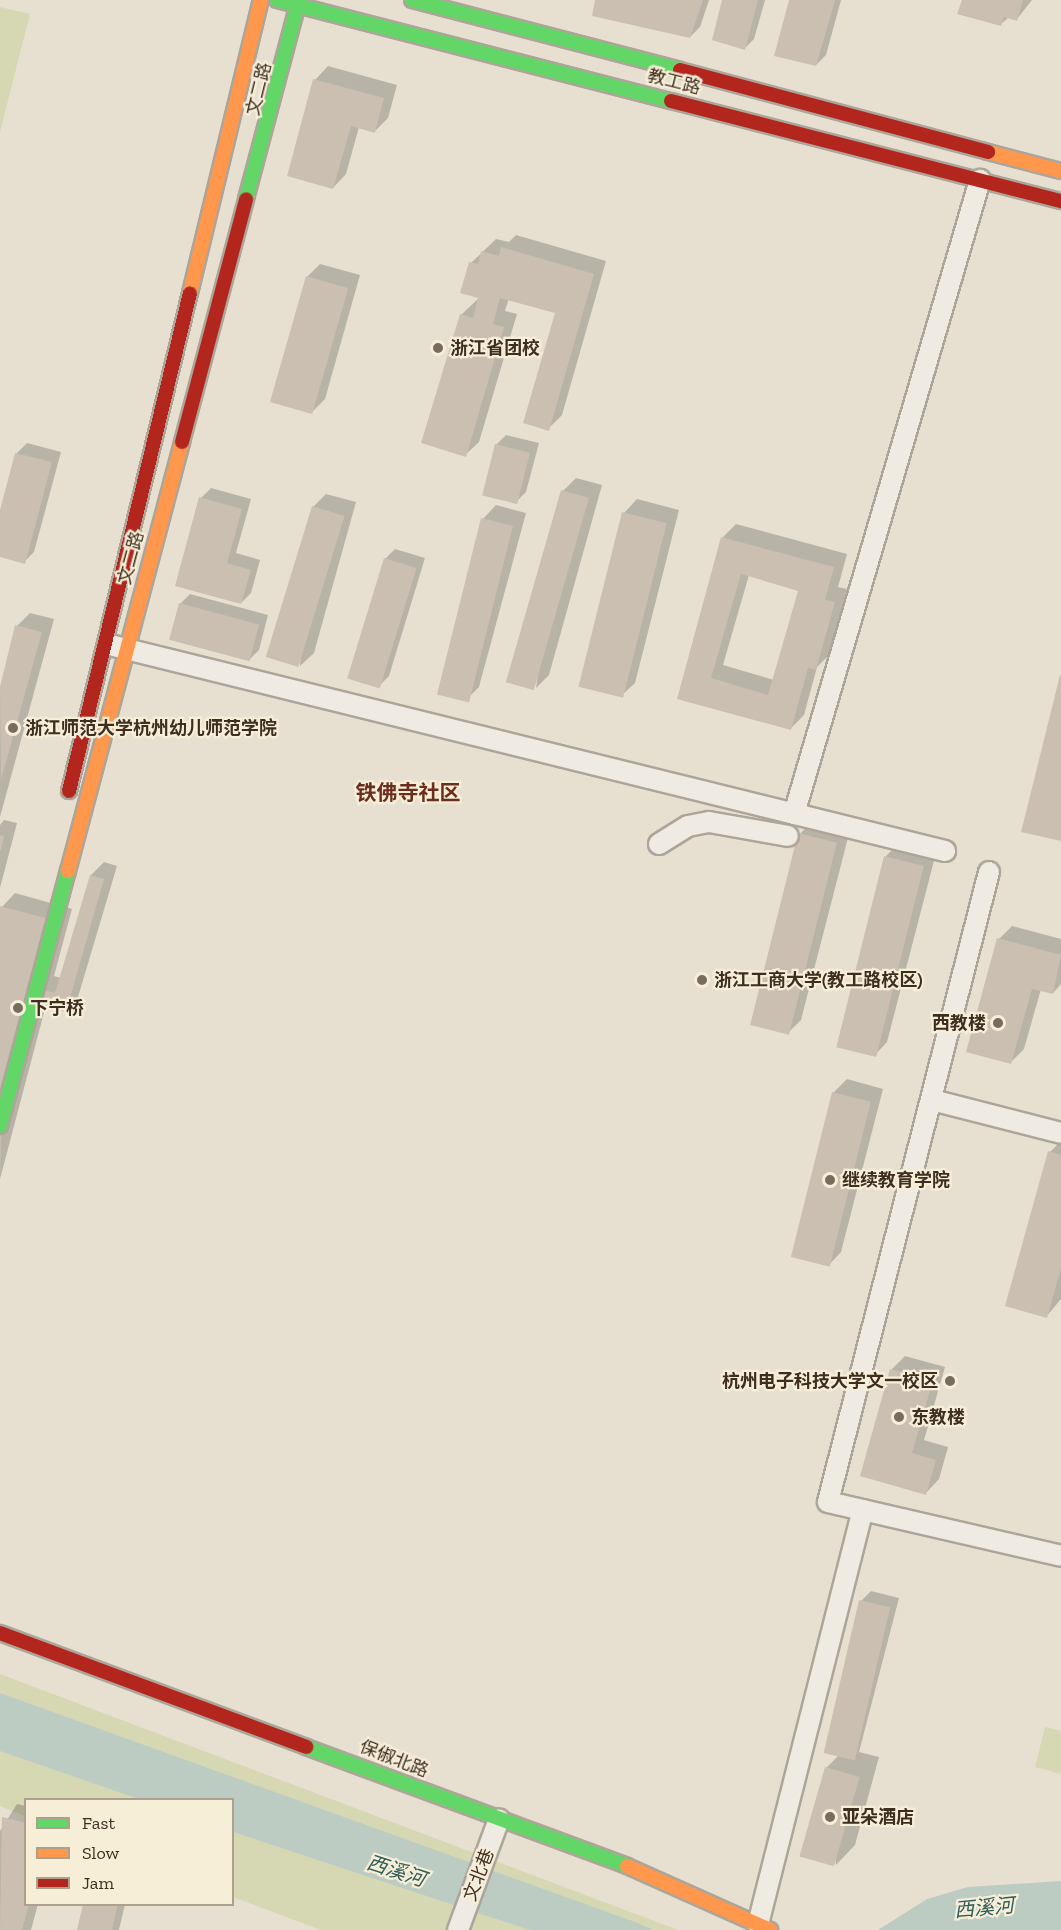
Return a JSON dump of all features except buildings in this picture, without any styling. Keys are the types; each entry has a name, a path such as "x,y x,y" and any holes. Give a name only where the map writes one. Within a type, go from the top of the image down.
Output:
{"main road":[{"name":"文二路","path":"65,807 261,0"},
{"name":"教工路","path":"277,0 299,2 1061,201"},
{"name":"教工路","path":"412,0 1061,171"},
{"name":"文二路","path":"0,1126 299,2"},
{"name":"保俶北路","path":"0,1633 666,1880 764,1927"}],"street":[{"path":"794,814 980,180"},
{"path":"106,644 945,851"},
{"path":"659,844 688,826 709,822 788,836"},
{"path":"989,872 828,1502 1061,1556"},
{"path":"932,1100 1061,1133"},
{"path":"764,1927 863,1510"},
{"name":"文北巷","path":"458,1930 500,1819"}],"green space":[{"path":"0,7 30,14 0,132"},
{"path":"0,1674 678,1930 321,1930 234,1897 234,1798 24,1798 24,1816 0,1806"},
{"path":"1045,1727 1061,1731 1061,1774 1035,1767"}],"water":[{"name":"西溪河","path":"0,1693 653,1930 530,1930 234,1832 234,1798 136,1798 0,1751"},
{"name":"西溪河","path":"1061,1881 1061,1930 878,1930 927,1899 968,1887"}],"traffic: fast":[{"path":"277,0 671,101"},
{"path":"246,199 299,0"},
{"path":"412,0 680,70"},
{"path":"0,1126 68,871"},
{"path":"306,1747 627,1866"}],"traffic: slow":[{"path":"190,293 261,0"},
{"path":"988,152 1061,171"},
{"path":"68,871 182,442"},
{"path":"627,1866 770,1930"}],"traffic: jam":[{"path":"680,70 988,152"},
{"path":"671,101 1061,201"},
{"path":"182,442 246,199"},
{"path":"69,791 190,293"},
{"path":"0,1633 306,1747"}],"place":[{"name":"浙江省团校","path":"438,348"},
{"name":"浙江师范大学杭州幼儿师范学院","path":"13,728"},
{"name":"浙江工商大学(教工路校区)","path":"702,980"},
{"name":"下宁桥","path":"18,1008"},
{"name":"西教楼","path":"998,1023"},
{"name":"继续教育学院","path":"830,1180"},
{"name":"杭州电子科技大学文一校区","path":"950,1381"},
{"name":"东教楼","path":"899,1417"},
{"name":"亚朵酒店","path":"830,1817"}],"district":[{"name":"铁佛寺社区","path":"408,793"}]}
